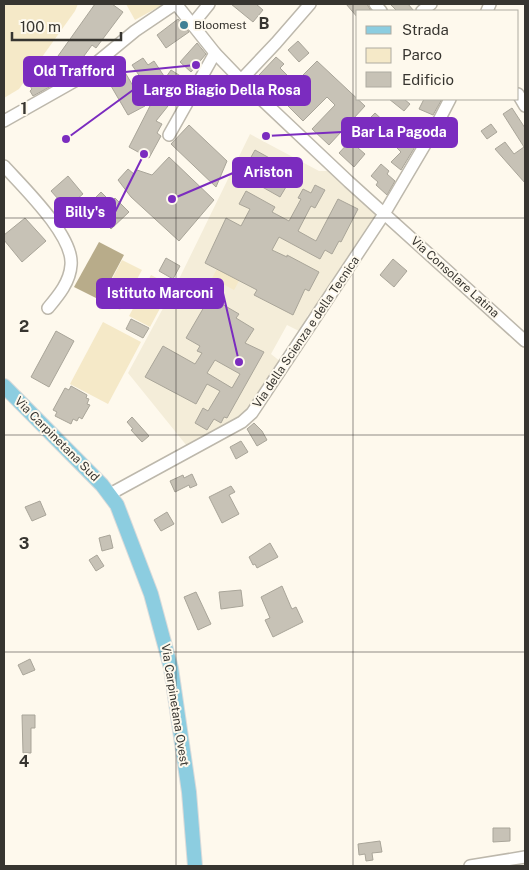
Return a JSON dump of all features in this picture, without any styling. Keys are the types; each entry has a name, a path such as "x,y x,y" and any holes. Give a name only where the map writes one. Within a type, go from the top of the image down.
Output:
{"main road":[{"name":"Via Carpinetana Sud","path":"4,386 110,494"},
{"name":"Via Carpinetana Ovest","path":"110,494 117,505 150,592 170,661 190,798 195,866"}],"street":[{"name":"Via Consolare Latina","path":"176,4 215,54 241,80 344,178 525,341"},
{"path":"4,121 73,82 135,31 176,4"},
{"path":"192,25 209,4"},
{"path":"241,80 276,44 310,4"},
{"path":"169,135 215,54"},
{"path":"384,214 449,100"},
{"path":"4,166 53,222 64,238 70,252 72,259 69,276 61,291 48,308"},
{"name":"Via della Scienza e della Tecnica","path":"110,494 245,420 256,409 384,214"},
{"path":"470,866 525,858"}],"shaded area":[{"path":"250,134 319,171 328,171 376,215 315,313 310,313 307,316 309,320 301,332 287,325 271,354 281,362 247,413 187,446 128,373 181,275"},
{"path":"99,242 124,255 100,300 74,287"}],"green space":[{"path":"4,4 78,4 75,11 19,89 4,98"},
{"path":"126,4 164,4 135,20"},
{"path":"122,260 142,270 120,310 101,300"},
{"path":"217,269 239,281 234,290 212,278"},
{"path":"151,275 172,286 150,327 129,316"},
{"path":"103,322 141,342 108,404 70,384"}],"building":[{"path":"95,4 112,4 123,12 96,48 92,45 81,60 78,58 73,66 58,56"},
{"path":"231,4 256,4 263,10 253,22"},
{"path":"346,4 367,4 370,10 356,10 356,16"},
{"path":"390,4 408,4 413,10 396,10"},
{"path":"178,19 189,32 166,48 157,35"},
{"path":"298,41 309,53 299,62 288,50"},
{"path":"197,43 206,54 191,72 180,62"},
{"path":"276,57 284,64 280,68 291,79 278,93 259,75"},
{"path":"143,58 148,65 154,61 164,76 147,87 132,65"},
{"path":"317,61 356,98 356,100 365,106 329,145 312,129 335,105 327,97 303,121 285,103 309,80 303,75"},
{"path":"120,64 145,106 128,115 104,74"},
{"path":"54,68 57,72 61,70 66,78 33,96 30,91 32,89 30,86 32,85 30,80"},
{"path":"171,70 190,82 185,90 181,87 178,90 164,80"},
{"path":"157,97 168,106 156,121 162,124 157,133 161,136 149,158 129,147 151,104"},
{"path":"390,100 405,100 410,104 404,111"},
{"path":"424,100 441,100 433,115 419,109"},
{"path":"512,108 525,128 525,183 495,149 505,142 514,154 524,147 503,114"},
{"path":"375,113 388,125 378,136 365,123"},
{"path":"411,120 424,132 401,170 391,162 401,152 391,142"},
{"path":"491,124 497,132 487,139 481,131"},
{"path":"189,125 227,161 216,187 171,144"},
{"path":"350,141 365,154 354,167 339,153"},
{"path":"255,150 293,171 290,177 285,174 280,184 286,187 280,197 241,175"},
{"path":"169,157 214,200 179,241 131,197 118,180 128,169 134,174 137,170 152,175"},
{"path":"381,164 389,171 387,174 395,181 387,195 376,185 378,182 371,176"},
{"path":"68,176 83,194 66,208 51,191"},
{"path":"315,185 325,190 315,208 311,206 298,231 316,241 338,199 358,209 341,242 339,241 332,254 325,250 320,259 279,237 272,250 287,257 287,255 319,272 309,291 305,289 293,315 254,295 257,290 205,263 226,218 241,226 250,209 239,204 246,191 275,207 272,212 289,221 301,199 298,198 303,189 311,193"},
{"path":"101,192 111,202 115,198 129,212 111,229 102,220 91,220 82,211"},
{"path":"25,218 46,241 22,262 4,240 4,235"},
{"path":"166,258 180,266 173,279 159,271"},
{"path":"393,259 407,271 394,287 380,275"},
{"path":"203,293 239,314 236,318 254,329 245,343 264,352 227,418 224,417 221,423 214,419 207,430 195,423 203,408 208,411 220,391 207,384 196,404 145,377 163,346 195,364 202,353 197,351 200,346 186,338 204,307 197,303","holes":["215,360 240,374 232,388 207,373"]},
{"path":"131,319 149,328 143,338 126,329"},
{"path":"56,331 74,341 49,387 31,377"},
{"path":"71,386 87,395 86,398 89,399 87,404 90,405 82,419 79,417 77,421 73,419 71,424 55,416 57,412 53,410 65,388 69,390"},
{"path":"132,417 149,436 142,442 131,430 133,429 127,422"},
{"path":"254,423 267,440 257,446 247,429"},
{"path":"241,441 248,452 236,459 230,447"},
{"path":"192,474 197,485 190,488 189,485 175,492 170,481 183,475 184,478"},
{"path":"231,486 235,492 229,495 239,514 222,523 209,497"},
{"path":"40,501 46,515 32,521 25,507"},
{"path":"167,512 174,524 161,531 154,520"},
{"path":"110,535 113,548 102,551 99,538"},
{"path":"270,543 278,557 257,568 249,557"},
{"path":"97,555 104,566 96,571 89,560"},
{"path":"282,586 292,609 296,607 303,622 273,637 265,620 270,618 261,597"},
{"path":"241,590 243,606 221,609 219,592"},
{"path":"196,592 211,624 198,630 184,597"},
{"path":"30,659 35,670 23,675 18,665"},
{"path":"22,715 35,715 35,728 31,728 31,753 23,753"},
{"path":"493,828 510,828 510,841 493,842"},
{"path":"380,841 382,852 372,853 373,860 366,861 365,854 359,855 358,844"}],"place":[{"name":"Bloomest","path":"184,25"},
{"name":"Old Trafford","path":"196,65"},
{"name":"Bar La Pagoda","path":"266,136"},
{"name":"Largo Biagio Della Rosa","path":"66,139"},
{"name":"Billy's","path":"144,154"},
{"name":"Ariston","path":"172,199"},
{"name":"Istituto Marconi","path":"239,362"}]}
